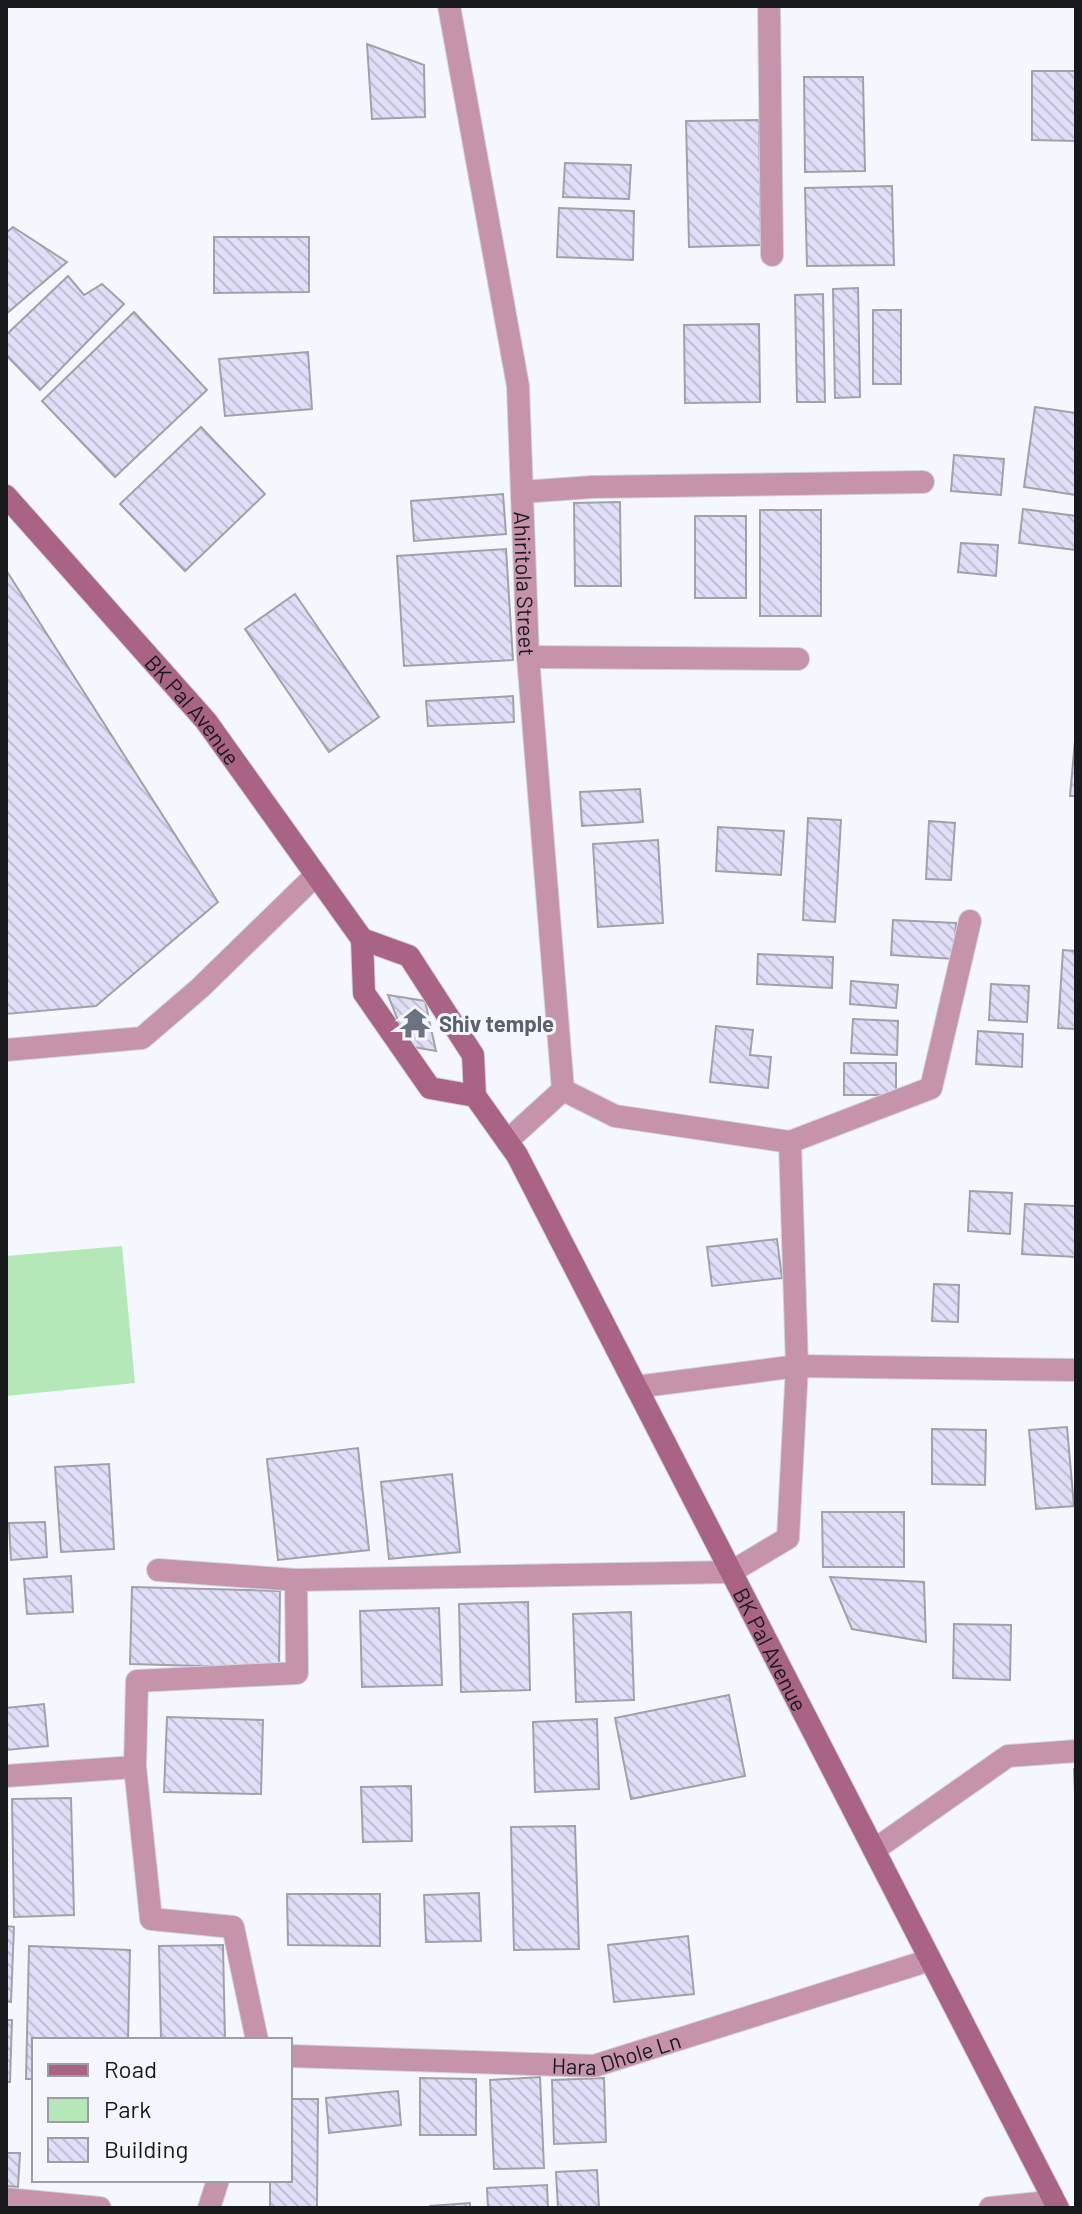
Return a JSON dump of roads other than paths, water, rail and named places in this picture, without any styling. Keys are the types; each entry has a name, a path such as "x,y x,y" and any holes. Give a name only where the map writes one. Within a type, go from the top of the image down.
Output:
{"main road":[{"name":"BK Pal Avenue","path":"6,496 206,721 362,939"},
{"path":"362,939 409,956 473,1055 475,1096 430,1088 364,993 362,939"},
{"name":"BK Pal Avenue","path":"475,1096 517,1155 930,1960 1048,2206"}],"street":[{"name":"Ahiritola Street","path":"449,6 518,386 528,657 563,1090"},
{"path":"769,6 772,255"},
{"path":"522,492 592,487 923,482"},
{"path":"528,657 798,659"},
{"path":"6,1050 142,1038 200,988 316,875"},
{"path":"507,1141 563,1090 615,1116 790,1142 931,1088 970,921"},
{"path":"158,1570 296,1580 731,1572 788,1538 797,1366 790,1142"},
{"path":"636,1387 797,1366 1076,1370"},
{"path":"257,2038 233,1927 151,1919 135,1767 137,1681 297,1673 296,1580"},
{"path":"874,1850 1008,1756 1076,1751"},
{"path":"6,1776 135,1767"},
{"name":"Hara Dhole Ln","path":"292,2056 594,2066 930,1960"},
{"path":"209,2208 217,2182"},
{"path":"6,2199 100,2208"},
{"path":"990,2208 1048,2206"}],"place":[{"name":"Shiv temple","path":"415,1023"}]}
